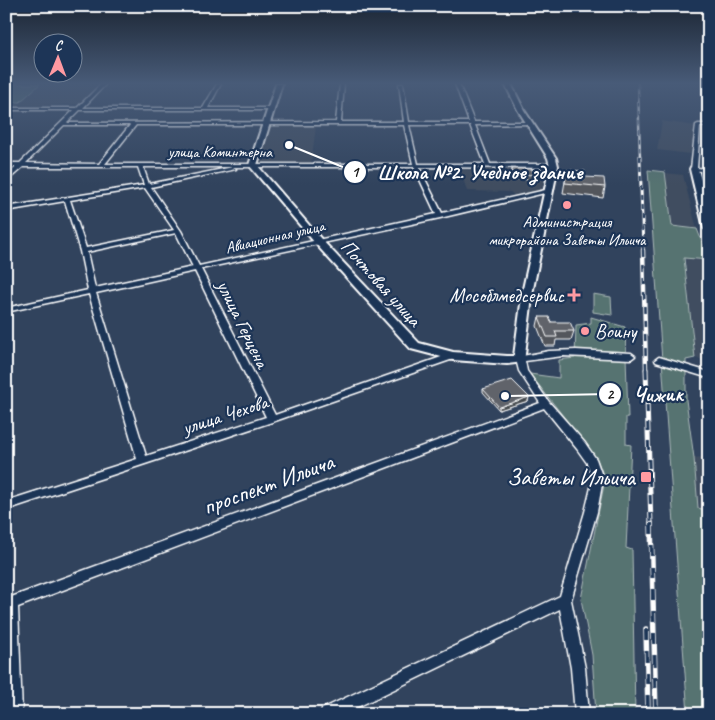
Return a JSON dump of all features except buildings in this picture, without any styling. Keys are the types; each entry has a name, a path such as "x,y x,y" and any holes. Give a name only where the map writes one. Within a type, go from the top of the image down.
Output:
{"street":[{"path":"6,180 71,118"},
{"path":"6,209 148,186 253,165 268,118"},
{"path":"338,124 339,118"},
{"path":"406,118 416,166 440,216"},
{"path":"469,118 488,166"},
{"path":"526,118 552,158 554,166 528,289 520,359 523,371 546,404 592,462 598,479 591,512 565,600 578,668 582,714"},
{"path":"64,124 530,124"},
{"path":"101,165 134,124"},
{"path":"709,125 698,126 694,169 709,228"},
{"name":"улица Коминтерна","path":"6,165 554,166"},
{"name":"улица Герцена","path":"140,165 148,186 178,231 272,419"},
{"name":"Почтовая улица","path":"253,165 318,241 415,346 453,356 507,360 543,354 572,352 632,356"},
{"path":"694,169 709,171"},
{"name":"Авиационная улица","path":"6,310 550,191"},
{"path":"67,199 83,251 92,292 142,460"},
{"path":"83,251 178,231"},
{"name":"улица Чехова","path":"6,506 272,419 453,356"},
{"path":"659,360 709,374"},
{"name":"проспект Ильича","path":"9,604 546,404"},
{"path":"327,714 565,600"},
{"path":"9,604 15,714"}],"shaded area":[{"path":"662,121 696,126 690,154 657,150"},
{"path":"271,126 316,126 311,165 258,165"},
{"path":"460,169 546,170 542,190 514,195 510,192 467,191"},
{"path":"665,173 683,175 697,229 672,226"},
{"path":"685,258 709,261 709,361 695,358"},
{"path":"709,456 709,511 698,508 694,458"}],"green space":[{"path":"648,170 665,172 672,226 697,229 709,259 684,258 695,358 686,360 686,400 694,458 698,508 709,511 709,714 688,714"},
{"path":"593,294 611,297 612,315 593,312"},
{"path":"591,317 625,327 628,417 626,417 626,444 631,445 626,548 632,550 635,714 596,714 592,655 581,599 605,480 597,459 530,374 559,378 559,360 575,358 576,325 591,323"}],"railway":[{"path":"639,118 640,158"},
{"path":"640,156 643,251"},
{"path":"643,250 646,370"},
{"path":"646,369 651,524"},
{"path":"651,523 656,714"},
{"path":"646,629 648,714"}],"place":[{"name":"Школа №2. Учебное здание","path":"289,145"},
{"name":"Администрация микрорайона Заветы Ильича","path":"567,205"},
{"name":"Мособлмедсервис","path":"574,295"},
{"name":"Воину","path":"585,331"},
{"name":"Чижик","path":"505,396"},
{"name":"Заветы Ильича","path":"646,477"}]}
